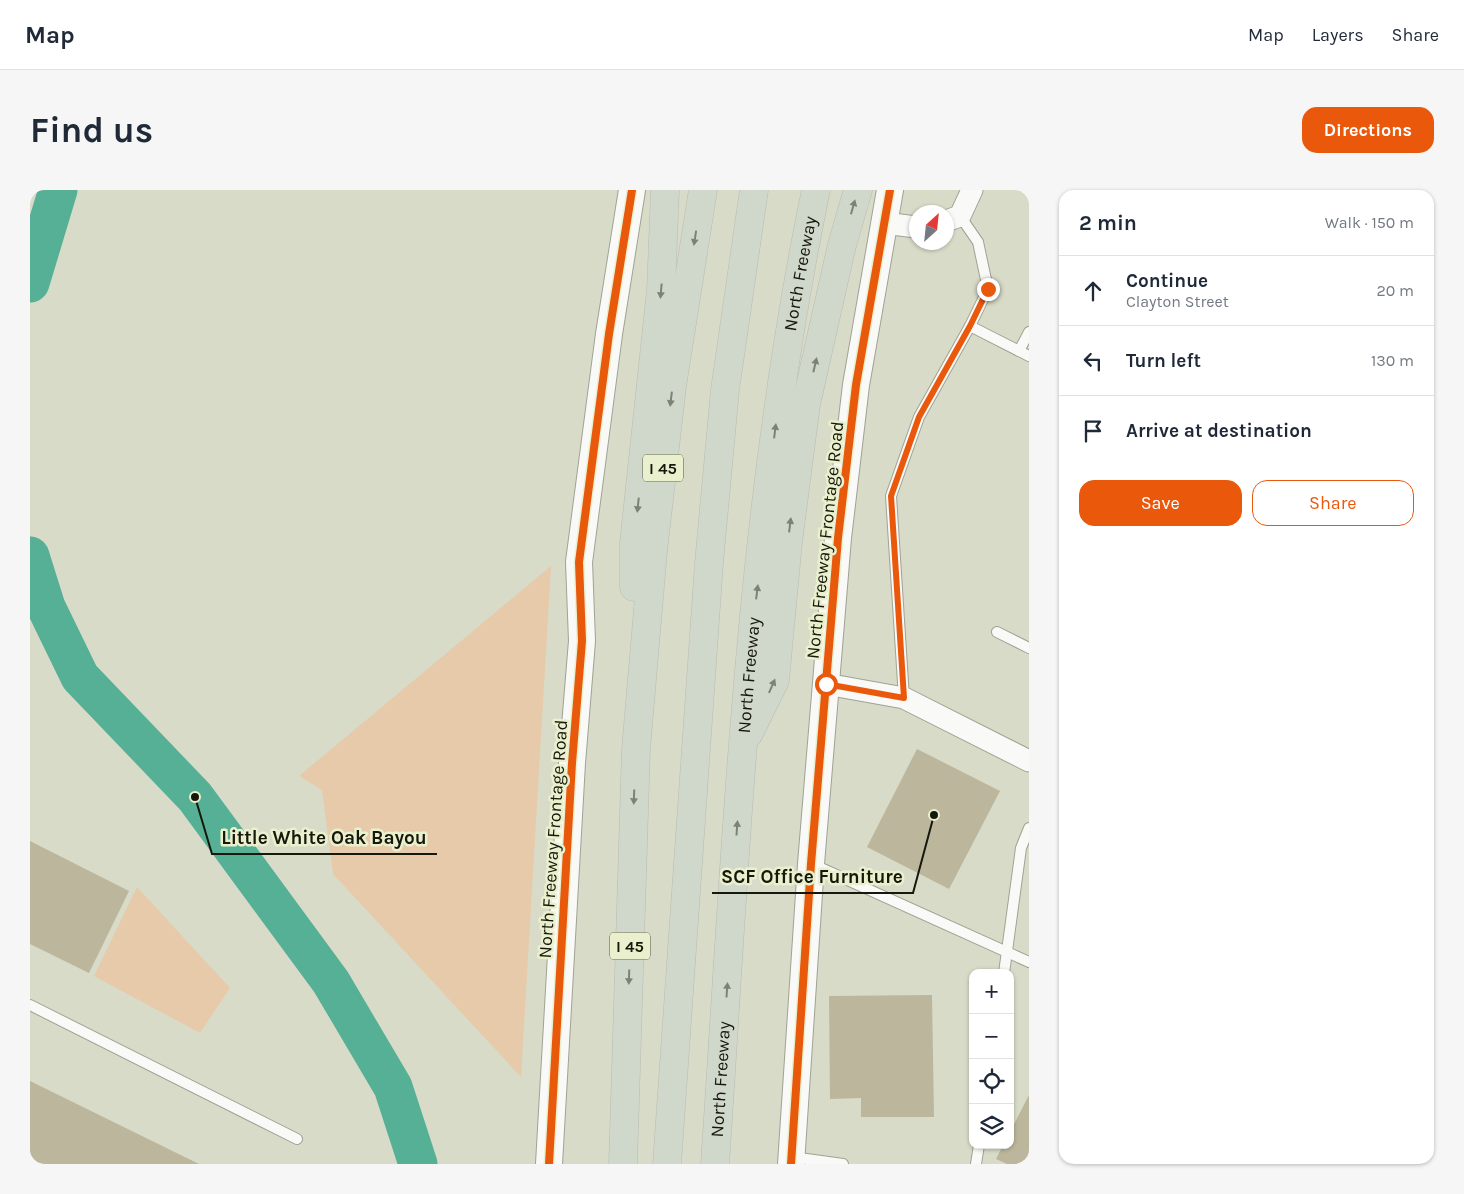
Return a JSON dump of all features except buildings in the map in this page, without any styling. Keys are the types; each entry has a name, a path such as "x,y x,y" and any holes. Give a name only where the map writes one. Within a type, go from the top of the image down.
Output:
{"highway":[{"path":"636,748 634,543 661,290 665,190"},
{"name":"I 45","path":"623,1153 636,748 653,551 672,386 703,190"},
{"path":"668,1157 708,562 725,390 754,190"},
{"name":"North Freeway","path":"715,1164 751,643 782,368 816,190"},
{"path":"743,745 775,680 788,542 806,404 842,245 858,190"}],"street":[{"name":"North Freeway Frontage Road","path":"549,1164 571,773 582,641 579,562 609,334 632,190"},
{"name":"North Freeway Frontage Road","path":"792,1160 811,864 838,538 856,385 890,190"},
{"path":"954,217 972,190"},
{"path":"884,223 909,226"},
{"path":"826,684 904,698 1029,761"}],"lane":[{"path":"904,698 891,496 919,417 970,326 988,289 978,242 954,219"},
{"path":"970,326 1024,354 1029,332"},
{"path":"997,632 1029,648"},
{"path":"1005,969 1021,848 1029,828"},
{"path":"811,864 1007,950 1029,962"},
{"path":"30,1005 297,1139"},
{"path":"976,1164 978,1149"},
{"path":"792,1160 843,1164"}],"shaded area":[{"path":"551,566 521,1077 333,874 322,790 299,776"},
{"path":"137,887 230,988 200,1033 94,976"}],"waterway":[{"path":"30,283 58,190"},
{"path":"30,556 46,607 80,677 195,797 331,982 393,1087 418,1164"}],"cycle path":[{"path":"549,1164 572,763 582,641 579,562 609,334 632,190"},
{"path":"791,1164 811,864 838,538 856,385 890,190"}],"place":[{"name":"Little White Oak Bayou","path":"195,797"},
{"name":"SCF Office Furniture","path":"934,815"}],"route":[{"path":"826,684 904,698 891,496 919,417 970,326 988,289"}]}
